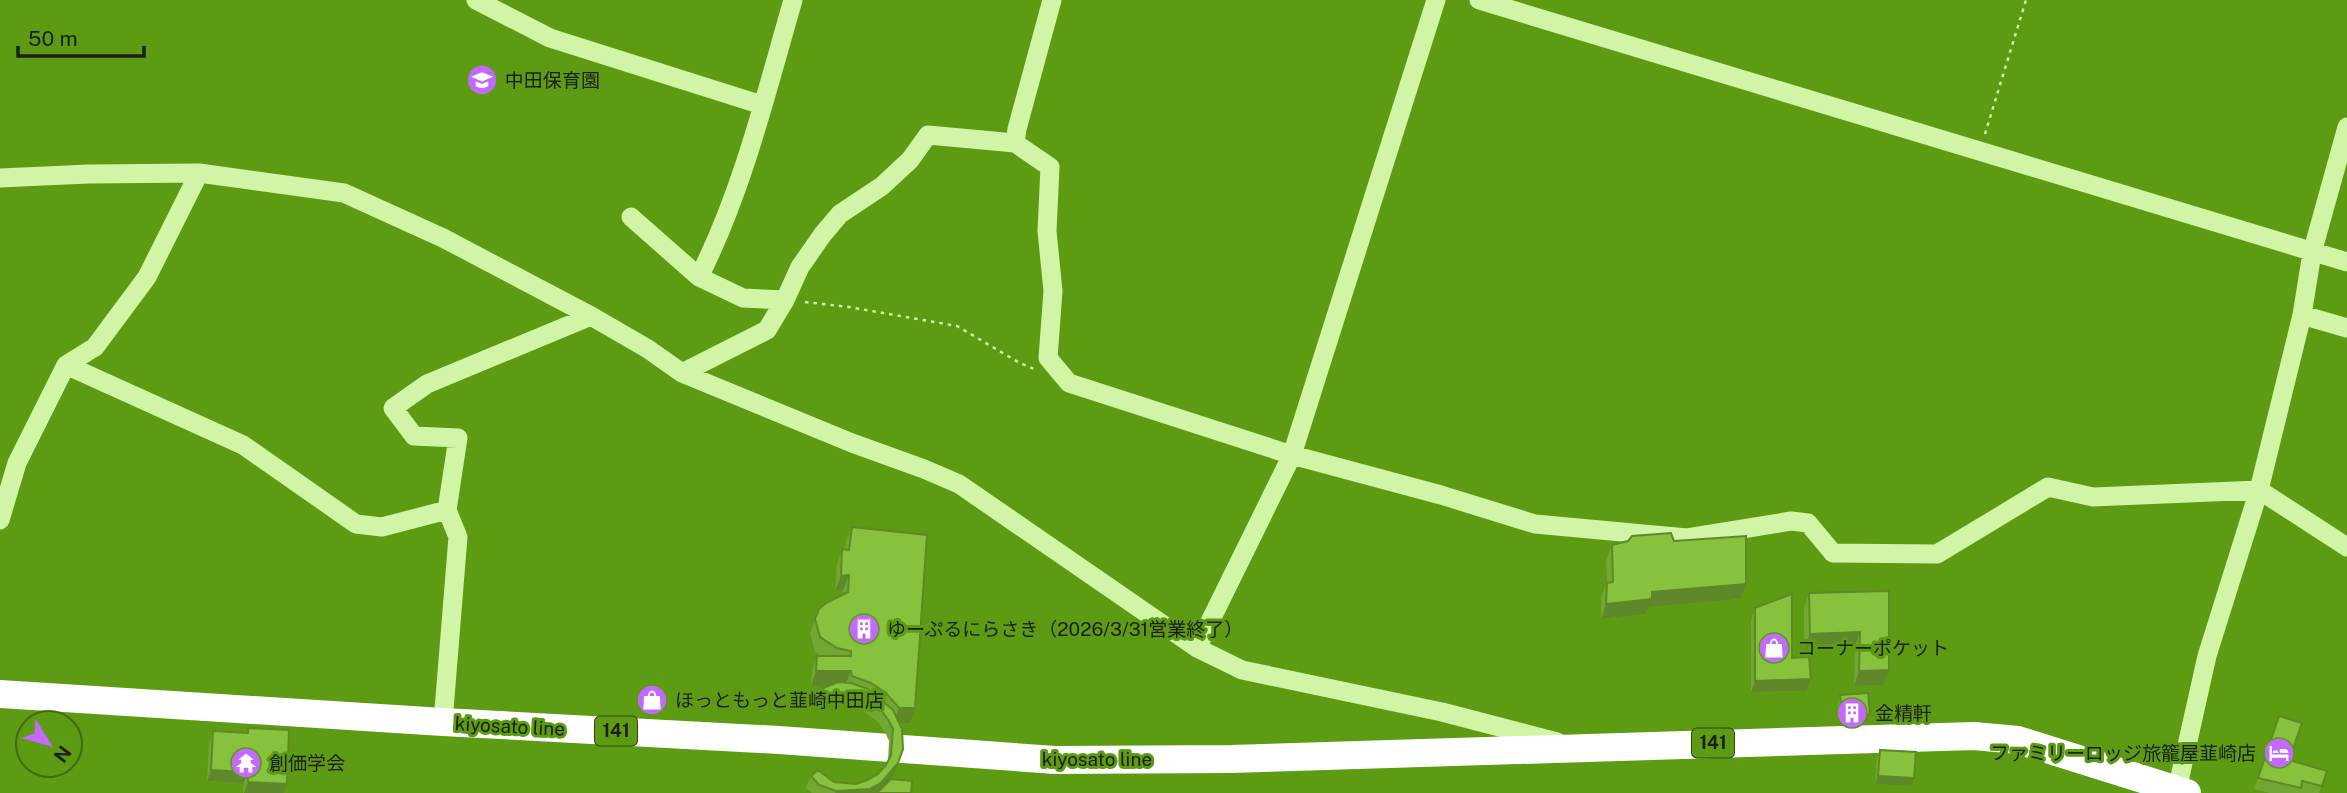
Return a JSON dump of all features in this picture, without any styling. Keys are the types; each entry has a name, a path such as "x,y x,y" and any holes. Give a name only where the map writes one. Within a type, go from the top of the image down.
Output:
{"highway":[{"name":"kiyosato line","path":"0,694 779,740 1055,760 1231,759 1974,736 2018,740 2182,792"}],"street":[{"path":"477,0 550,38 762,105"},
{"path":"699,277 720,235 793,0"},
{"path":"1015,143 1052,0"},
{"path":"1197,648 1292,455 1436,0"},
{"path":"1479,0 2347,262"},
{"path":"2182,792 2207,656 2259,491 2301,315 2312,253 2347,127"},
{"path":"682,373 767,330 800,267 840,214 882,186 910,160 928,135 1015,143 1050,167 1047,231 1053,291 1048,358 1069,383 1292,455 1441,495 1535,524 1687,538 1791,521 1808,523 1833,553 1937,554 2048,487 2093,497 2259,491 2347,547"},
{"path":"0,520 17,463 66,365 95,347 146,277 183,210 199,173"},
{"path":"0,178 199,173 344,193 443,238 591,316 648,349 682,373 959,484 1197,648 1242,670 1442,712 1578,747"},
{"path":"631,217 699,277 743,298 785,300"},
{"path":"2301,315 2347,328"},
{"path":"443,722 458,537 447,510 458,438 414,436 393,408 427,384 591,316"},
{"path":"66,365 243,445 356,524 382,527 447,510"}],"path":[{"path":"1979,152 2026,0"},
{"path":"785,300 849,307 957,326 1018,362 1069,383"}],"building":[{"name":"ゆーぷるにらさき（2026/3/31営業終了）","path":"852,527 927,535 915,708 899,708 886,693 871,683 852,676 851,671 816,671 817,656 851,656 851,651 837,648 820,637 815,619 819,609 826,603 848,592 849,575 841,576 842,549 849,550"},
{"path":"1671,533 1674,541 1746,536 1746,584 1652,592 1652,599 1606,604 1607,583 1613,582 1612,545 1628,541 1632,536"},
{"path":"1889,591 1889,670 1859,671 1860,632 1810,634 1809,593"},
{"path":"1792,594 1792,658 1809,657 1811,679 1755,681 1755,608"},
{"path":"838,682 868,689 893,710 902,729 903,749 898,763 881,783 870,789 836,791 819,785 811,776 818,770 834,782 856,784 878,774 891,755 893,729 889,721 881,710 861,695 837,692 815,700 811,693"},
{"path":"1868,693 1870,714 1842,716 1840,695"},
{"name":"ファミリーロッジ旅籠屋韮崎店","path":"2279,716 2302,723 2289,760 2327,771 2322,786 2302,781 2301,788 2258,778"},
{"name":"創価学会","path":"248,728 289,730 287,784 248,782 248,772 211,770 213,731 248,733"},
{"path":"1880,750 1916,752 1914,778 1878,776"},
{"path":"891,779 912,781 911,793 869,793 879,791"}],"place":[{"name":"中田保育園","path":"482,80"},
{"name":"ゆーぷるにらさき（2026/3/31営業終了）","path":"864,629"},
{"name":"コーナーポケット","path":"1774,648"},
{"name":"ほっともっと韮崎中田店","path":"652,700"},
{"name":"金精軒","path":"1852,713"},
{"name":"ファミリーロッジ旅籠屋韮崎店","path":"2279,753"},
{"name":"創価学会","path":"246,763"}]}
